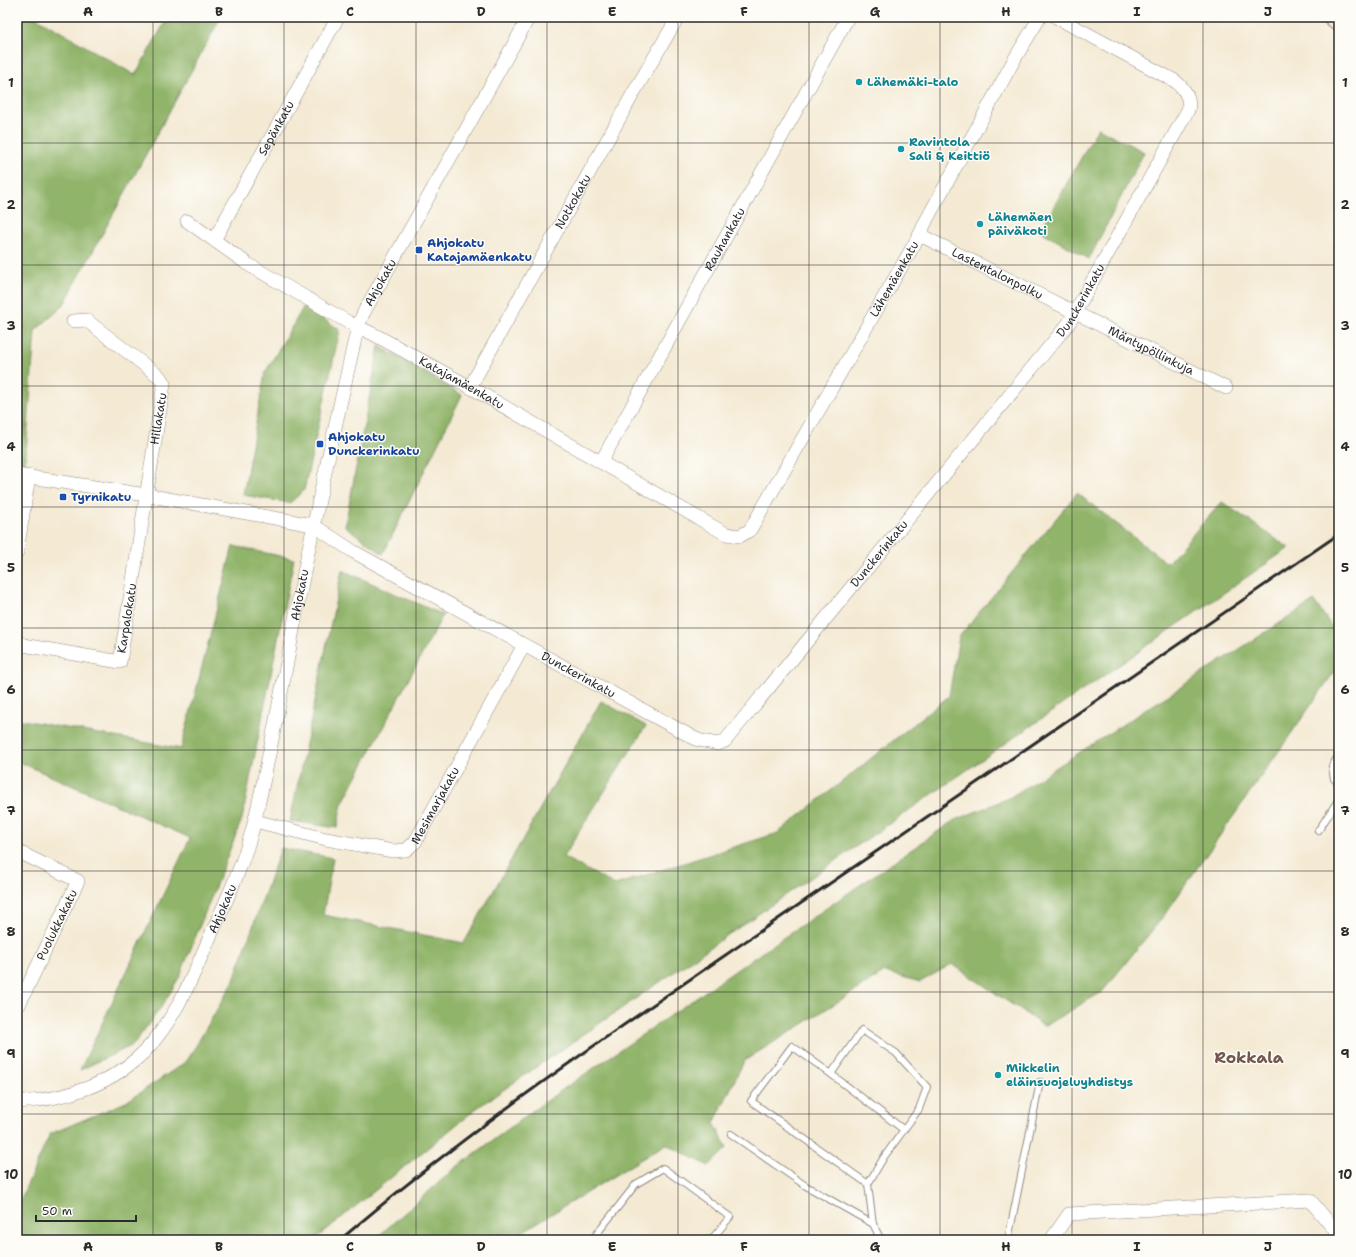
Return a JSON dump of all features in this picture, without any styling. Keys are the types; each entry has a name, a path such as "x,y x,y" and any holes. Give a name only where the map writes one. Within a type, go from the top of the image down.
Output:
{"main road":[{"path":"1333,17 1339,22"}],"street":[{"name":"Sepänkatu","path":"214,240 338,17"},
{"name":"Ahjokatu","path":"17,1102 65,1096 96,1085 123,1069 145,1051 169,1021 190,984 234,883 255,821 313,525 358,326 529,17"},
{"name":"Notkokatu","path":"470,387 634,92 678,17"},
{"name":"Rauhankatu","path":"601,462 848,17"},
{"name":"Lähemäenkatu","path":"740,536 750,530 919,236 926,219 1040,17"},
{"name":"Dunckerinkatu","path":"313,525 354,552 698,740 718,744 725,741 848,593 1075,313 1184,117 1189,104 1187,94 1175,81 1056,17"},
{"name":"Katajamäenkatu","path":"187,221 249,265 348,322 470,387 726,534 740,536"},
{"name":"Lastentalonpolku","path":"919,236 926,238 1075,313"},
{"name":"Mäntypöllinkuja","path":"1075,313 1226,388"},
{"name":"Hillakatu","path":"73,320 86,320 160,377 164,384 146,495"},
{"path":"17,552 23,476 146,495 313,525"},
{"name":"Karpalokatu","path":"17,641 23,645 120,662 146,495"},
{"name":"Mesimarjakatu","path":"255,821 334,840 393,851 406,850 415,842 524,645"},
{"name":"Puolukkakatu","path":"17,851 78,881 17,1009"},
{"path":"1051,1240 1069,1214 1310,1200 1339,1235"}],"lane":[{"path":"1339,756 1332,766 1334,779 1339,783"},
{"path":"1318,832 1339,799"},
{"path":"831,1074 862,1030 896,1053 927,1087 919,1109 868,1184 873,1224 881,1240"},
{"path":"868,1184 751,1101 792,1046 904,1130"},
{"path":"1008,1240 1040,1082"},
{"path":"731,1134 806,1186 873,1224"},
{"path":"592,1240 636,1184 663,1168 730,1217 712,1240"}],"green space":[{"path":"17,17 35,17 135,75 168,17 221,17 63,306 35,331 25,467 17,468"},
{"path":"1098,128 1144,152 1089,259 1040,231"},
{"path":"304,306 340,330 304,490 290,503 243,495 265,373"},
{"path":"379,346 462,395 383,554 345,526"},
{"path":"1077,493 1167,563 1222,502 1289,548 477,1108 314,1240 17,1240 17,1207 50,1134 126,1102 187,1061 233,982 281,848 333,858 323,915 464,943 601,701 646,726 563,857 615,885 778,833 949,696 959,637"},
{"path":"233,546 294,559 242,819 180,976 162,1006 133,1045 80,1070 190,838 17,761 17,719 181,749"},
{"path":"342,570 443,615 342,804 337,828 290,821"},
{"path":"1314,601 1339,637 1339,665 1163,917 1102,992 1044,1026 952,964 920,982 885,972 744,1061 714,1123 727,1148 709,1166 666,1144 509,1240 374,1240 454,1169 546,1101 953,821 1009,798"}],"railway":[{"path":"340,1240 392,1196 556,1072 1339,534"}],"place":[{"name":"Lähemäki-talo","path":"859,82"},
{"name":"Ravintola Sali & Keittiö","path":"901,149"},
{"name":"Lähemäen päiväkoti","path":"980,224"},
{"name":"Ahjokatu Katajamäenkatu","path":"419,250"},
{"name":"Ahjokatu Dunckerinkatu","path":"320,444"},
{"name":"Tyrnikatu","path":"63,497"},
{"name":"Mikkelin eläinsuojeluyhdistys","path":"998,1075"}],"district":[{"name":"Rokkala","path":"1249,1057"}]}
